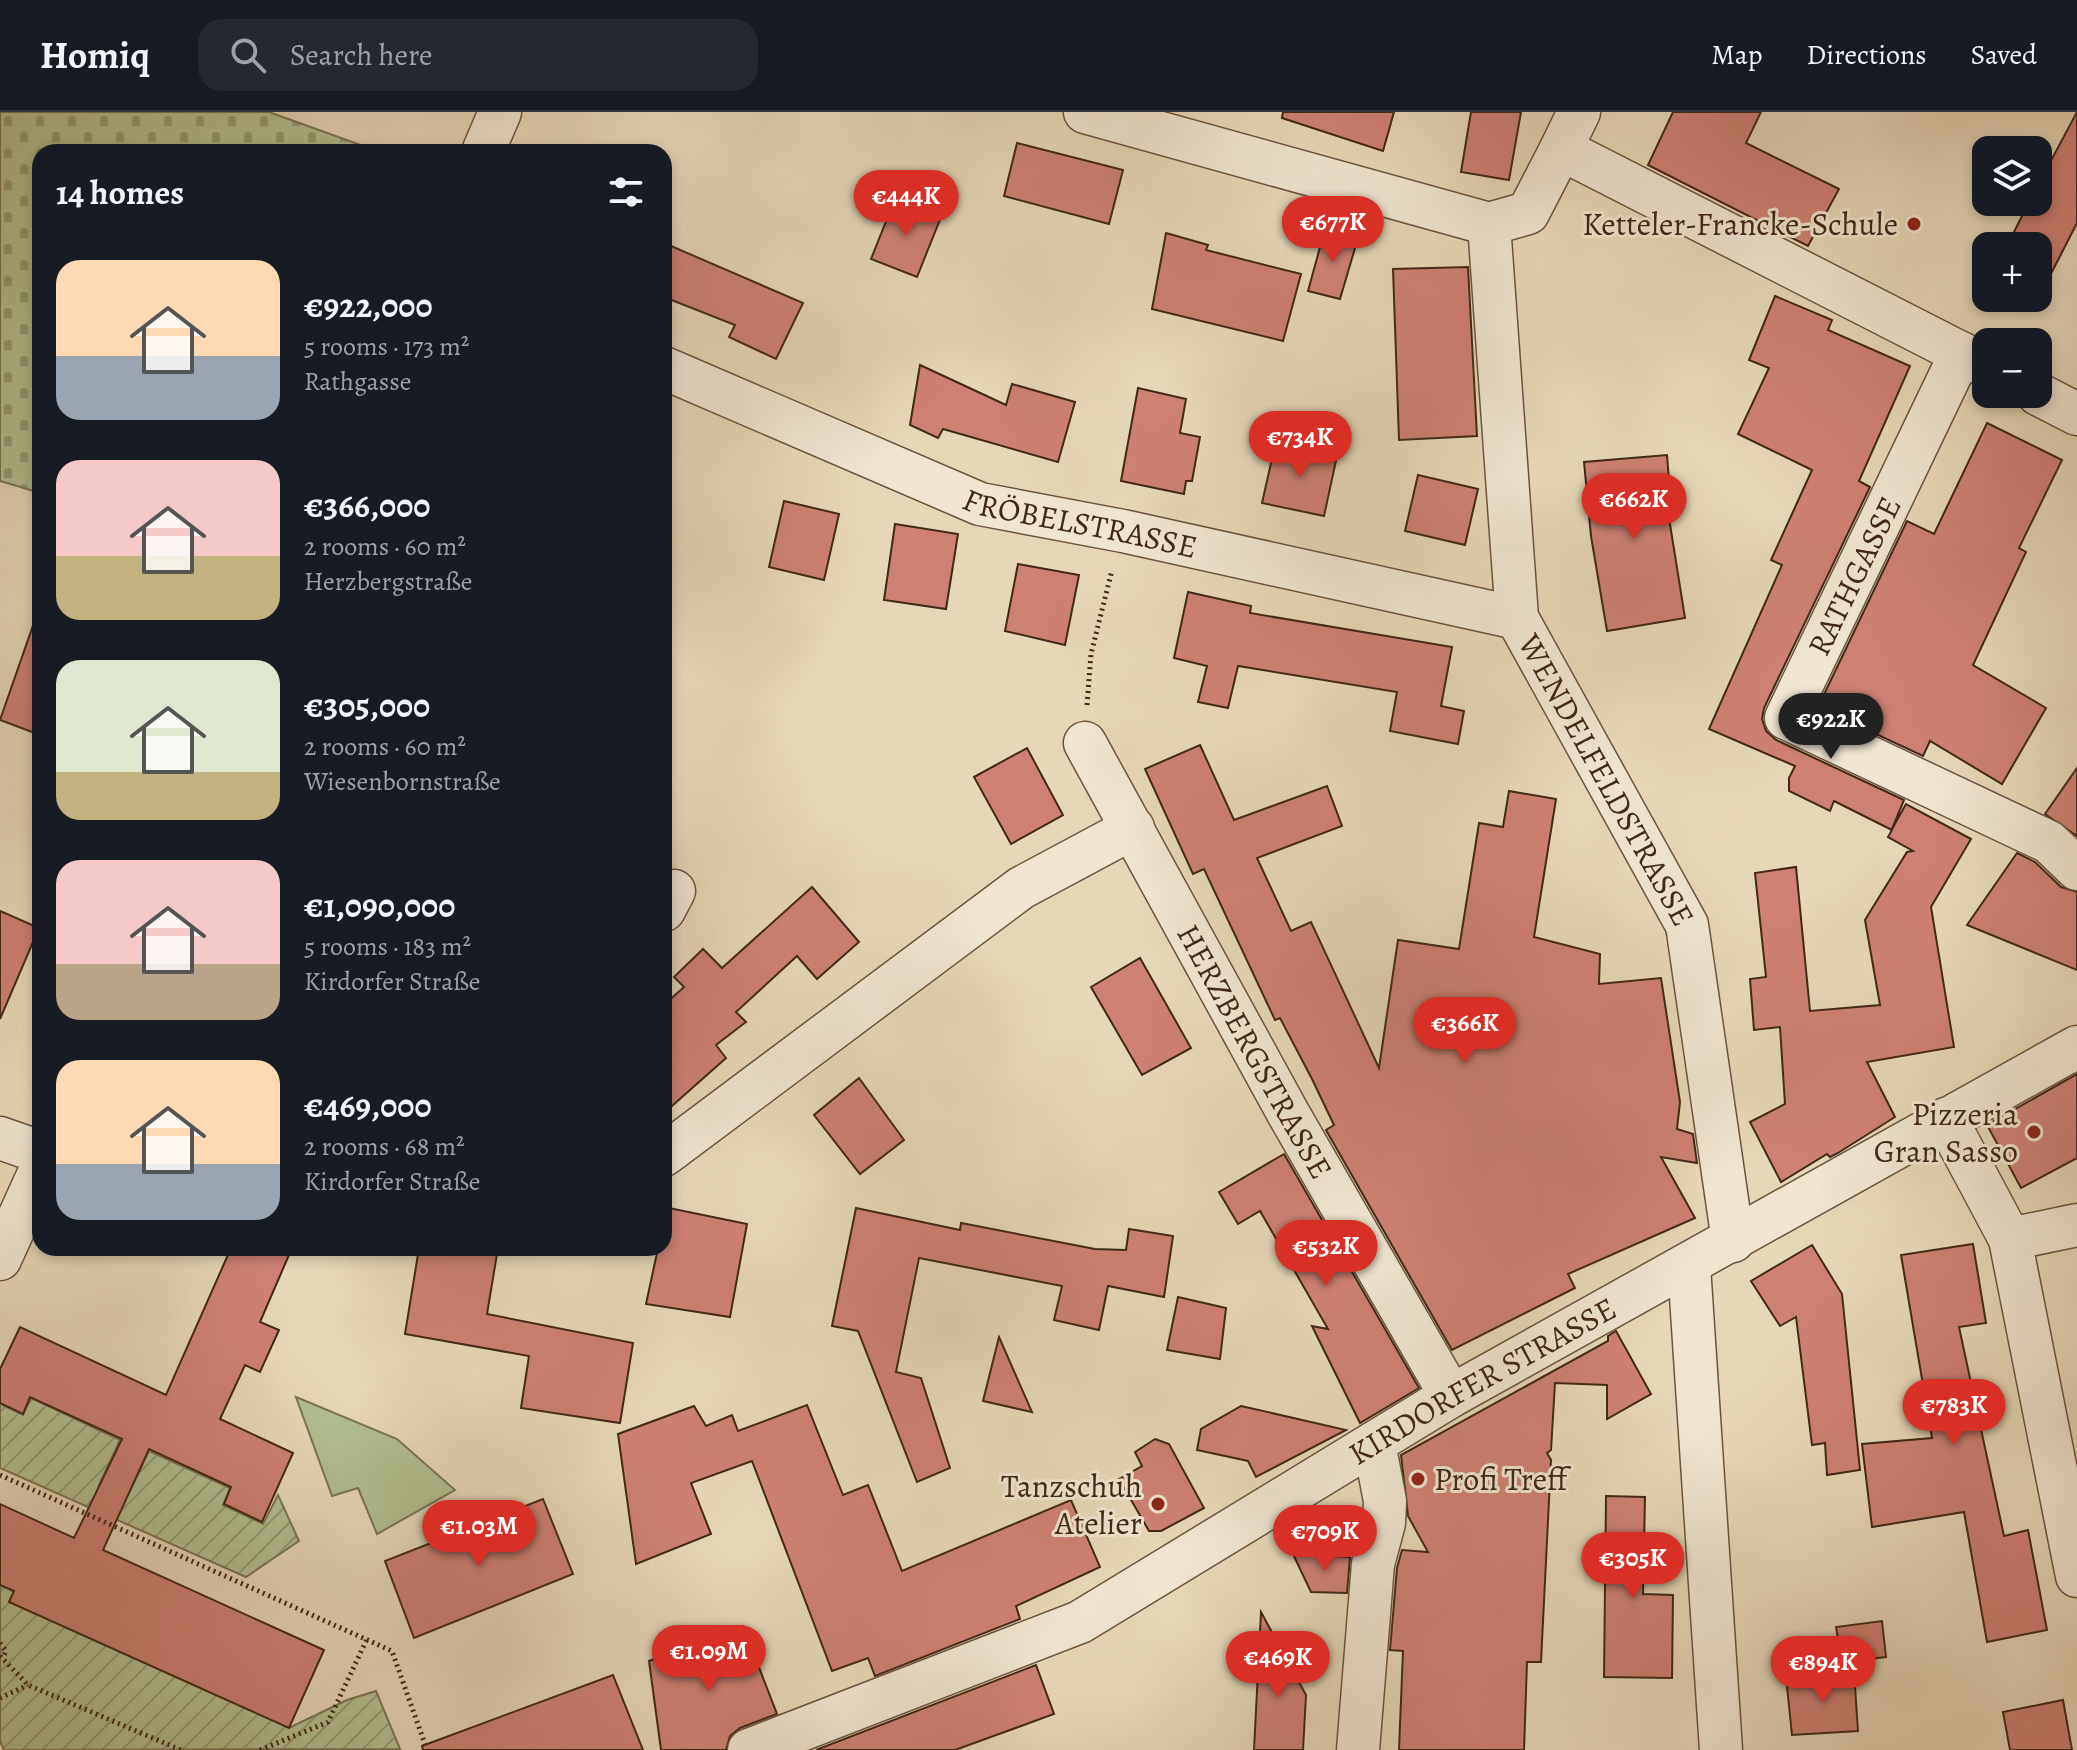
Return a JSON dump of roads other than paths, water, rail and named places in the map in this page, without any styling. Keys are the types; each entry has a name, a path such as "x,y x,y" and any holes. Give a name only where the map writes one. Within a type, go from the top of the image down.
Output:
{"street":[{"path":"486,144 500,112"},
{"path":"1085,112 1489,224 1528,213 1579,112"},
{"path":"1561,149 1972,358"},
{"name":"WENDELFELDSTRASSE","path":"1489,224 1517,618 1687,925 1733,1241"},
{"name":"RATHGASSE","path":"1972,363 1786,718 2049,842 2077,869"},
{"name":"FRÖBELSTRASSE","path":"672,371 980,504 1123,531 1517,618"},
{"path":"2052,401 2077,414"},
{"name":"HERZBERGSTRASSE","path":"1085,743 1288,1113 1451,1396"},
{"path":"672,1147 1021,888 1133,828"},
{"name":"KIRDORFER STRASSE","path":"749,1750 1080,1622 1451,1396 2077,1047"},
{"path":"1946,1119 2013,1250 2068,1484 2077,1576"},
{"path":"0,1138 32,1149"},
{"path":"0,1259 32,1189"},
{"path":"2013,1250 2077,1225"},
{"path":"2013,1250 2077,1250"},
{"path":"1689,1266 1721,1750"},
{"path":"1358,1750 1373,1564 1384,1523 1385,1501 1374,1443"}],"place":[{"name":"Ketteler-Francke-Schule","path":"1914,224"},
{"name":"Pizzeria Gran Sasso","path":"2034,1132"},
{"name":"Profi Treff","path":"1418,1479"},
{"name":"Tanzschuh Atelier","path":"1158,1504"}]}
